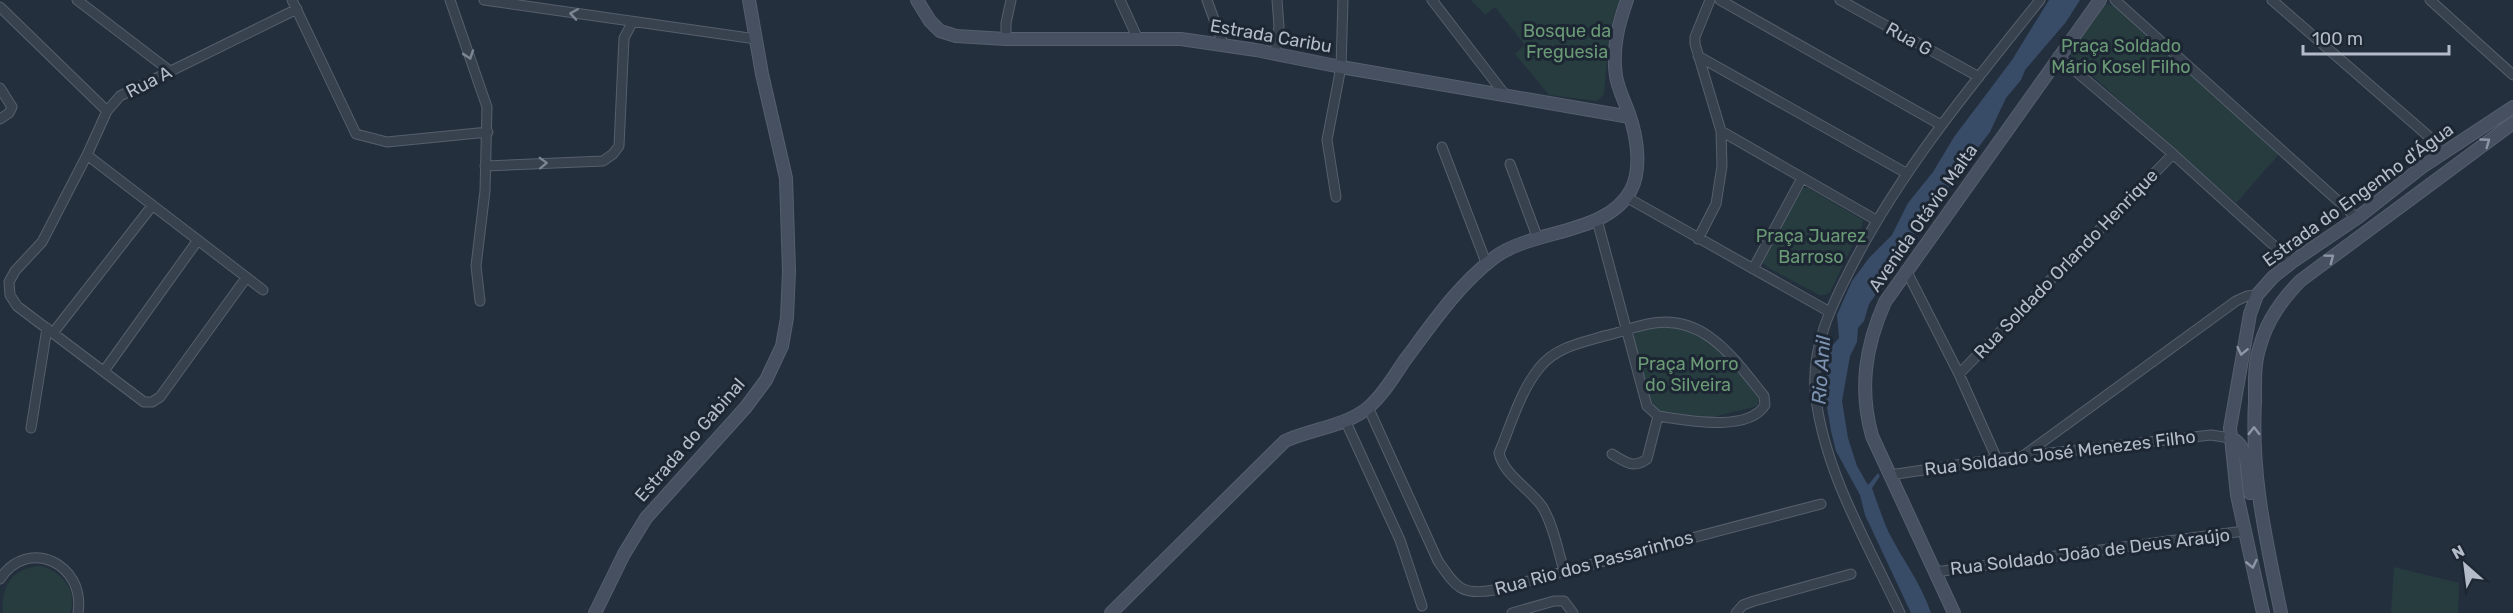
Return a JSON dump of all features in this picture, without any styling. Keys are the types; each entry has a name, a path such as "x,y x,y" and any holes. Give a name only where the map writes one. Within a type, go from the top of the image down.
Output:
{"street":[{"path":"77,0 171,71"},
{"path":"450,0 487,107 485,191 476,266 480,301"},
{"path":"484,0 756,39"},
{"name":"Estrada do Gabinal","path":"595,613 624,554 646,518 746,407 766,380 782,346 787,318 789,271 786,178 749,0"},
{"name":"Estrada Caribu","path":"917,0 930,21 940,31 956,36 1006,39 1137,37 1181,39 1222,44 1630,117"},
{"path":"1006,39 1006,23 1011,0"},
{"path":"1120,0 1137,37"},
{"path":"1207,0 1222,44"},
{"path":"1275,54 1279,26 1277,0"},
{"path":"1336,197 1327,140 1341,67 1343,0"},
{"path":"1432,0 1506,96"},
{"path":"1111,613 1285,441 1303,432 1345,420 1368,407 1381,395 1438,314 1473,276 1495,257 1518,245 1597,220 1610,213 1626,197 1636,175 1635,146 1630,117 1616,79 1615,67 1617,31 1627,0"},
{"path":"1698,239 1716,204 1721,185 1721,130 1698,56 1695,37 1710,0"},
{"path":"1720,0 1941,125"},
{"name":"Rua G","path":"1839,0 1979,77"},
{"path":"1900,613 1831,466 1824,440 1815,376 1828,311 1876,220 1906,173 2040,0"},
{"name":"Avenida Otávio Malta","path":"1954,613 1872,436 1867,416 1865,373 1876,323 1885,302 1906,270 2100,0"},
{"path":"2115,0 2357,218"},
{"path":"2272,0 2434,141 2442,154"},
{"path":"2430,0 2513,75"},
{"path":"294,4 356,134 387,142 488,132"},
{"name":"Rua A","path":"0,7 107,111 120,96 294,4"},
{"path":"613,20 624,38"},
{"path":"485,166 603,161 613,154 619,146 624,38 632,23"},
{"path":"1698,56 1906,173"},
{"path":"2058,56 2292,262"},
{"path":"0,88 12,107 9,113 0,119"},
{"name":"Estrada do Engenho d'Água","path":"2263,613 2244,531 2232,464 2230,438 2239,365 2250,314 2257,295 2273,277 2292,262 2357,218 2442,154 2513,107"},
{"path":"107,111 42,242 15,271 9,282 10,295 17,306 144,402 152,402 160,397 246,278"},
{"name":"Estrada do Engenho d'Água","path":"2281,613 2254,466 2256,358 2271,319 2286,297 2311,272 2513,123"},
{"path":"1721,130 1876,220"},
{"path":"1442,147 1487,265"},
{"name":"Rua Soldado Orlando Henrique","path":"1959,374 2172,154"},
{"path":"87,155 263,290"},
{"path":"1510,164 1538,239"},
{"path":"1753,269 1802,178"},
{"path":"1626,197 1828,311"},
{"path":"31,428 50,331 152,206"},
{"path":"1564,571 1549,521 1542,507 1507,469 1500,460 1499,453 1529,381 1541,364 1567,346 1628,330 1649,323 1670,322 1690,325 1708,334 1725,348 1764,396 1765,405 1755,416 1705,424 1658,416 1647,406 1628,330 1597,220"},
{"path":"104,371 198,240"},
{"path":"1906,270 1959,374 1998,459"},
{"path":"2022,457 2236,301 2257,295"},
{"name":"Rua Rio dos Passarinhos","path":"1368,407 1438,561 1453,583 1465,591 1475,593 1821,504"},
{"path":"1612,454 1630,465 1639,464 1647,459 1658,416"},
{"path":"1345,420 1406,554 1422,606"},
{"name":"Rua Soldado José Menezes Filho","path":"1890,475 1998,459 2211,435 2230,438"},
{"path":"2230,438 2239,442 2245,454 2253,509 2268,548"},
{"name":"Rua Soldado João de Deus Araújo","path":"1935,572 2244,531"},
{"path":"0,579 10,568 20,562 30,559 51,560 67,570 77,586 80,602 78,613"},
{"path":"1736,613 1743,605 1754,601 1851,574"},
{"path":"1512,613 1554,601 1564,601 1573,613"}],"green space":[{"name":"Bosque da Freguesia","path":"1471,0 1619,0 1610,29 1604,94 1597,101 1549,95 1515,54 1525,45 1495,7 1485,15"},
{"name":"Praça Soldado Mário Kosel Filho","path":"2106,4 2114,6 2280,153 2236,203 2073,59 2070,53 2072,47 2100,7"},
{"name":"Praça Juarez Barroso","path":"1803,188 1808,188 1863,220 1830,292 1825,295 1819,295 1767,267 1762,262 1763,255"},
{"name":"Praça Morro do Silveira","path":"1684,326 1718,346 1757,395 1759,401 1757,406 1709,418 1661,412 1656,409 1651,401 1634,335 1644,327"},
{"path":"42,566 56,573 67,583 72,597 70,613 3,613 4,594 11,579 24,570"},
{"path":"2394,567 2459,583 2458,613 2391,613"}],"water":[{"path":"2049,0 2080,0 2066,22 2025,70 2021,80 2006,98 1990,132 1920,227 1904,245 1887,279 1869,304 1864,321 1858,328 1857,342 1850,356 1842,401 1848,438 1857,466 1868,485 1878,473 1880,476 1872,488 1882,515 1931,613 1911,613 1865,515 1860,495 1836,451 1831,431 1824,389 1826,364 1832,346 1839,338 1837,315 1852,281 1869,258 1892,235 1908,203 1933,172 1954,137 2012,60"}],"water label":[{"name":"Rio Anil","path":"1821,370"}]}
